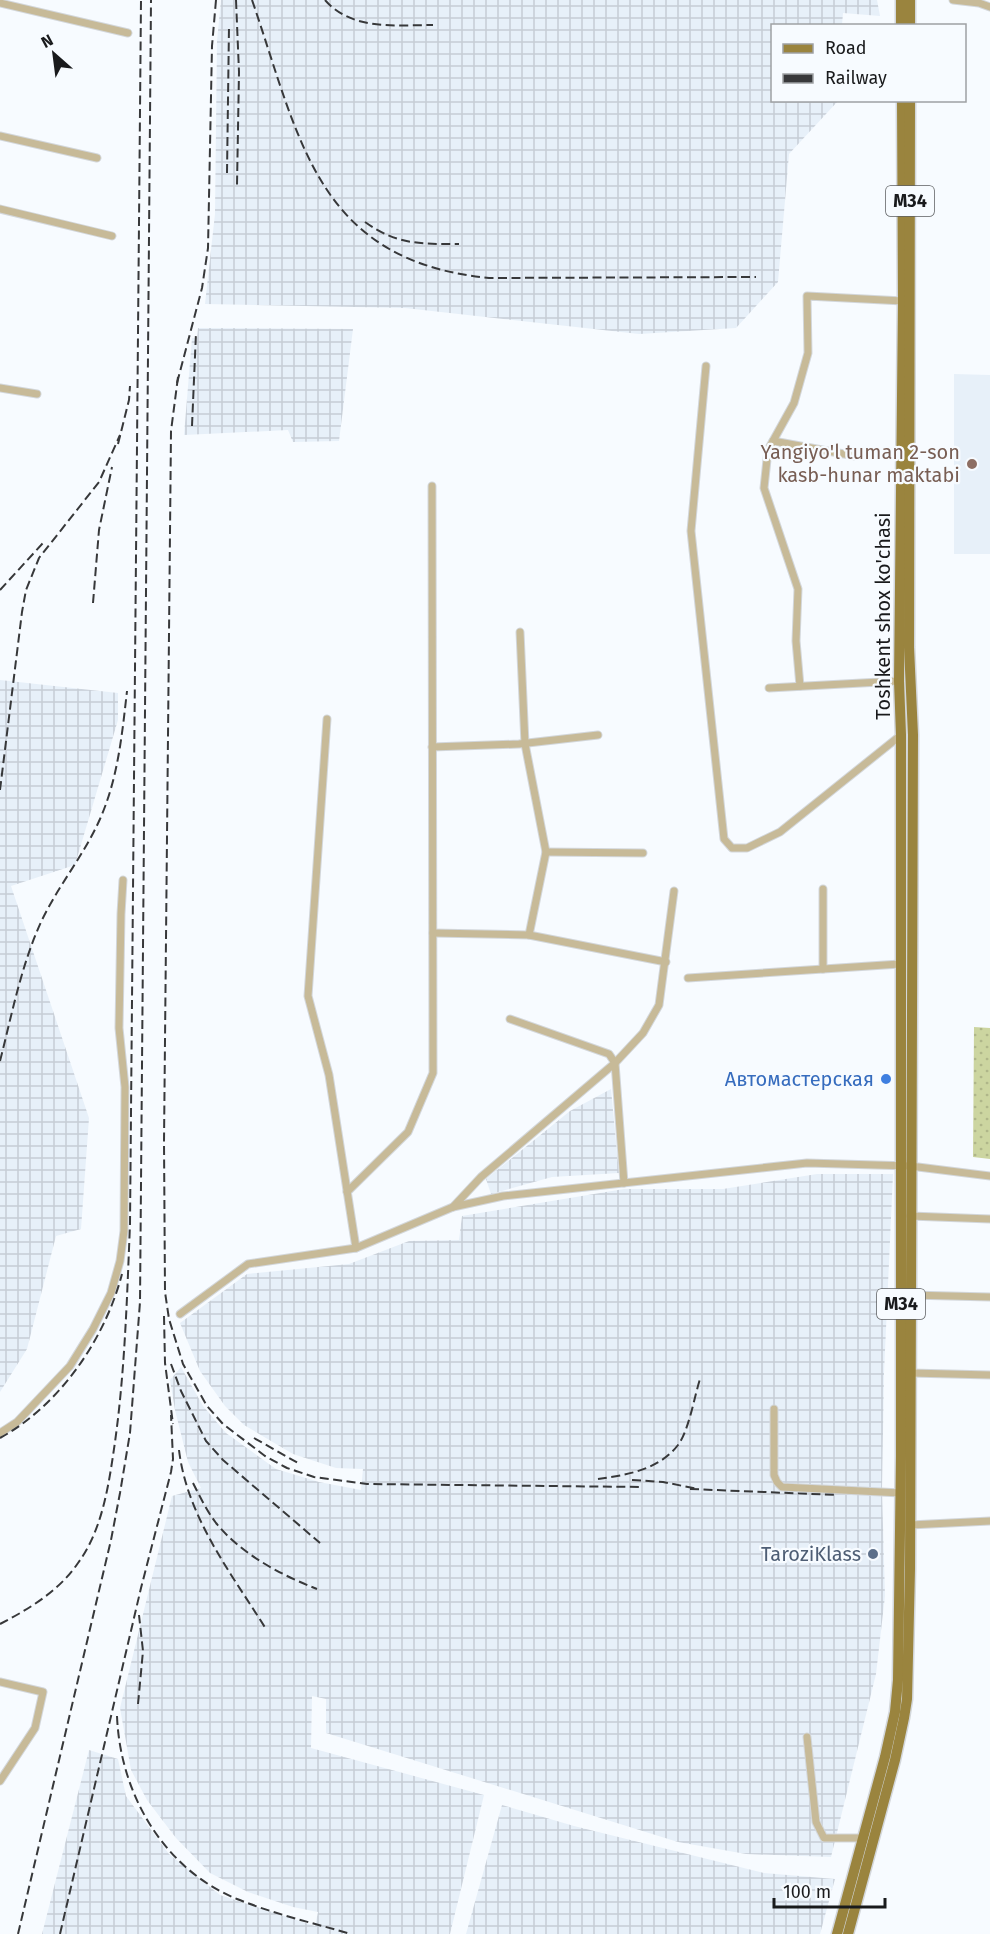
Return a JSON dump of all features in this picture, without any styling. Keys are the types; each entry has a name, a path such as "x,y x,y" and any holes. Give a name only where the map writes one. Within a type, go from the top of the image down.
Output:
{"main road":[{"path":"901,0 901,24"},
{"path":"910,0 910,24"},
{"name":"Toshkent shox ko'chasi","path":"901,735 898,681 903,301 902,102"},
{"name":"Toshkent shox ko'chasi","path":"905,1165 912,735 909,647 910,102"},
{"name":"M34","path":"848,1934 897,1696 905,1165 900,964 901,735"},
{"name":"M34","path":"837,1934 895,1760 907,1699 910,1525 910,1216 905,1165"}],"street":[{"path":"953,0 979,3 990,7"},
{"path":"0,3 128,33"},
{"path":"0,135 97,158"},
{"path":"0,209 112,236"},
{"path":"800,686 796,641 798,589 764,488 768,450 794,403 808,353 807,296 903,301"},
{"path":"706,366 691,531 724,839 732,848 747,848 780,832 901,735"},
{"path":"0,388 37,394"},
{"path":"773,441 855,456"},
{"path":"347,1192 408,1132 433,1073 432,486"},
{"path":"520,632 525,744 546,852 529,934"},
{"path":"769,688 898,681"},
{"path":"327,719 308,996 329,1075 356,1248"},
{"path":"432,747 525,744 598,735"},
{"path":"546,852 643,853"},
{"path":"0,1433 17,1422 70,1366 93,1329 111,1293 120,1261 124,1232 125,1087 119,1028 123,880"},
{"path":"823,969 824,889"},
{"path":"453,1207 481,1177 615,1063 644,1033 659,1005 674,891"},
{"path":"433,933 529,934 666,962"},
{"path":"688,978 900,964"},
{"path":"510,1019 609,1054 615,1063 624,1183"},
{"path":"180,1314 248,1264 356,1248 453,1207 503,1196 807,1163 905,1165 990,1176"},
{"path":"910,1216 990,1219"},
{"path":"910,1296 990,1297"},
{"path":"910,1373 990,1375"},
{"path":"774,1409 774,1475 782,1487 901,1493"},
{"path":"910,1525 990,1521"},
{"path":"0,1682 43,1692 35,1728 0,1781"},
{"path":"807,1737 816,1822 824,1838 866,1843"}],"shaded area":[{"path":"221,0 877,0 880,16 843,13 842,24 771,24 771,102 837,102 789,154 778,282 736,328 639,334 405,308 205,304 215,214 217,41"},
{"path":"198,328 353,329 339,441 293,442 288,430 184,435 192,338 197,338"},
{"name":"Yangiyo'l tuman 2-son kasb-hunar maktabi","path":"954,374 990,375 990,554 954,554"},
{"path":"0,680 118,693 118,720 75,865 11,886 89,1118 81,1229 56,1236 27,1349 0,1392"},
{"path":"611,1089 619,1173 552,1177 491,1194 486,1179 570,1111"},
{"path":"817,1174 893,1174 884,1373 882,1490 885,1596 876,1674 831,1857 746,1854 678,1842 326,1733 326,1699 312,1696 311,1748 484,1795 450,1934 42,1934 89,1750 118,1759 126,1796 169,1854 220,1895 315,1926 318,1912 293,1907 248,1892 210,1873 176,1838 147,1800 131,1770 120,1708 172,1496 201,1488 188,1462 170,1380 181,1367 203,1406 226,1433 276,1469 319,1482 361,1490 363,1469 336,1468 293,1454 244,1425 225,1406 200,1371 180,1323 247,1274 349,1264 409,1241 459,1240 462,1216 624,1189 723,1189"},
{"path":"502,1805 574,1826 764,1873 835,1879 820,1934 466,1934"}],"green space":[{"path":"974,1027 990,1028 990,1159 973,1157"}],"railway":[{"path":"0,1624 53,1591 87,1550 104,1505 115,1442 121,1388 130,1224 141,0"},
{"path":"18,1934 111,1540 130,1433 140,1302 151,0"},
{"path":"177,383 202,288 208,248 212,46 216,0"},
{"path":"236,0 239,72 237,185"},
{"path":"252,0 302,145 324,185 351,219 386,247 431,267 489,278 756,277"},
{"path":"325,0 336,10 361,22 433,25"},
{"path":"227,173 229,26"},
{"path":"365,222 388,235 410,242 459,244"},
{"path":"192,426 196,333"},
{"path":"178,377 171,431 164,1142 165,1292 169,1319 183,1364 207,1406 223,1424 265,1456 287,1468 314,1477 367,1484 642,1487"},
{"path":"118,444 129,400 130,386"},
{"path":"0,790 26,590 39,558 99,482 120,435"},
{"path":"93,603 99,530 112,467"},
{"path":"0,590 43,543"},
{"path":"0,1061 28,956 41,922 94,832 106,804 118,756 127,691"},
{"path":"0,1438 42,1408 77,1368 104,1322 122,1274"},
{"path":"164,1316 165,1363 173,1424"},
{"path":"171,1364 181,1391 206,1441 223,1460 320,1543"},
{"path":"598,1479 641,1470 652,1466 670,1453 682,1439 700,1379"},
{"path":"60,1934 141,1588 171,1472 173,1459 171,1415"},
{"path":"254,1438 298,1463"},
{"path":"179,1450 191,1498 212,1544 266,1629"},
{"path":"632,1480 663,1482 698,1489"},
{"path":"193,1483 216,1523 237,1544 276,1570 317,1589"},
{"path":"690,1489 838,1495"},
{"path":"138,1704 143,1651 139,1615"},
{"path":"117,1716 120,1745 137,1800 150,1825 187,1869 211,1886 237,1899 279,1914 351,1934"}],"place":[{"name":"Yangiyo'l tuman 2-son kasb-hunar maktabi","path":"972,464"},
{"name":"Автомастерская","path":"886,1079"},
{"name":"TaroziKlass","path":"873,1554"}]}
